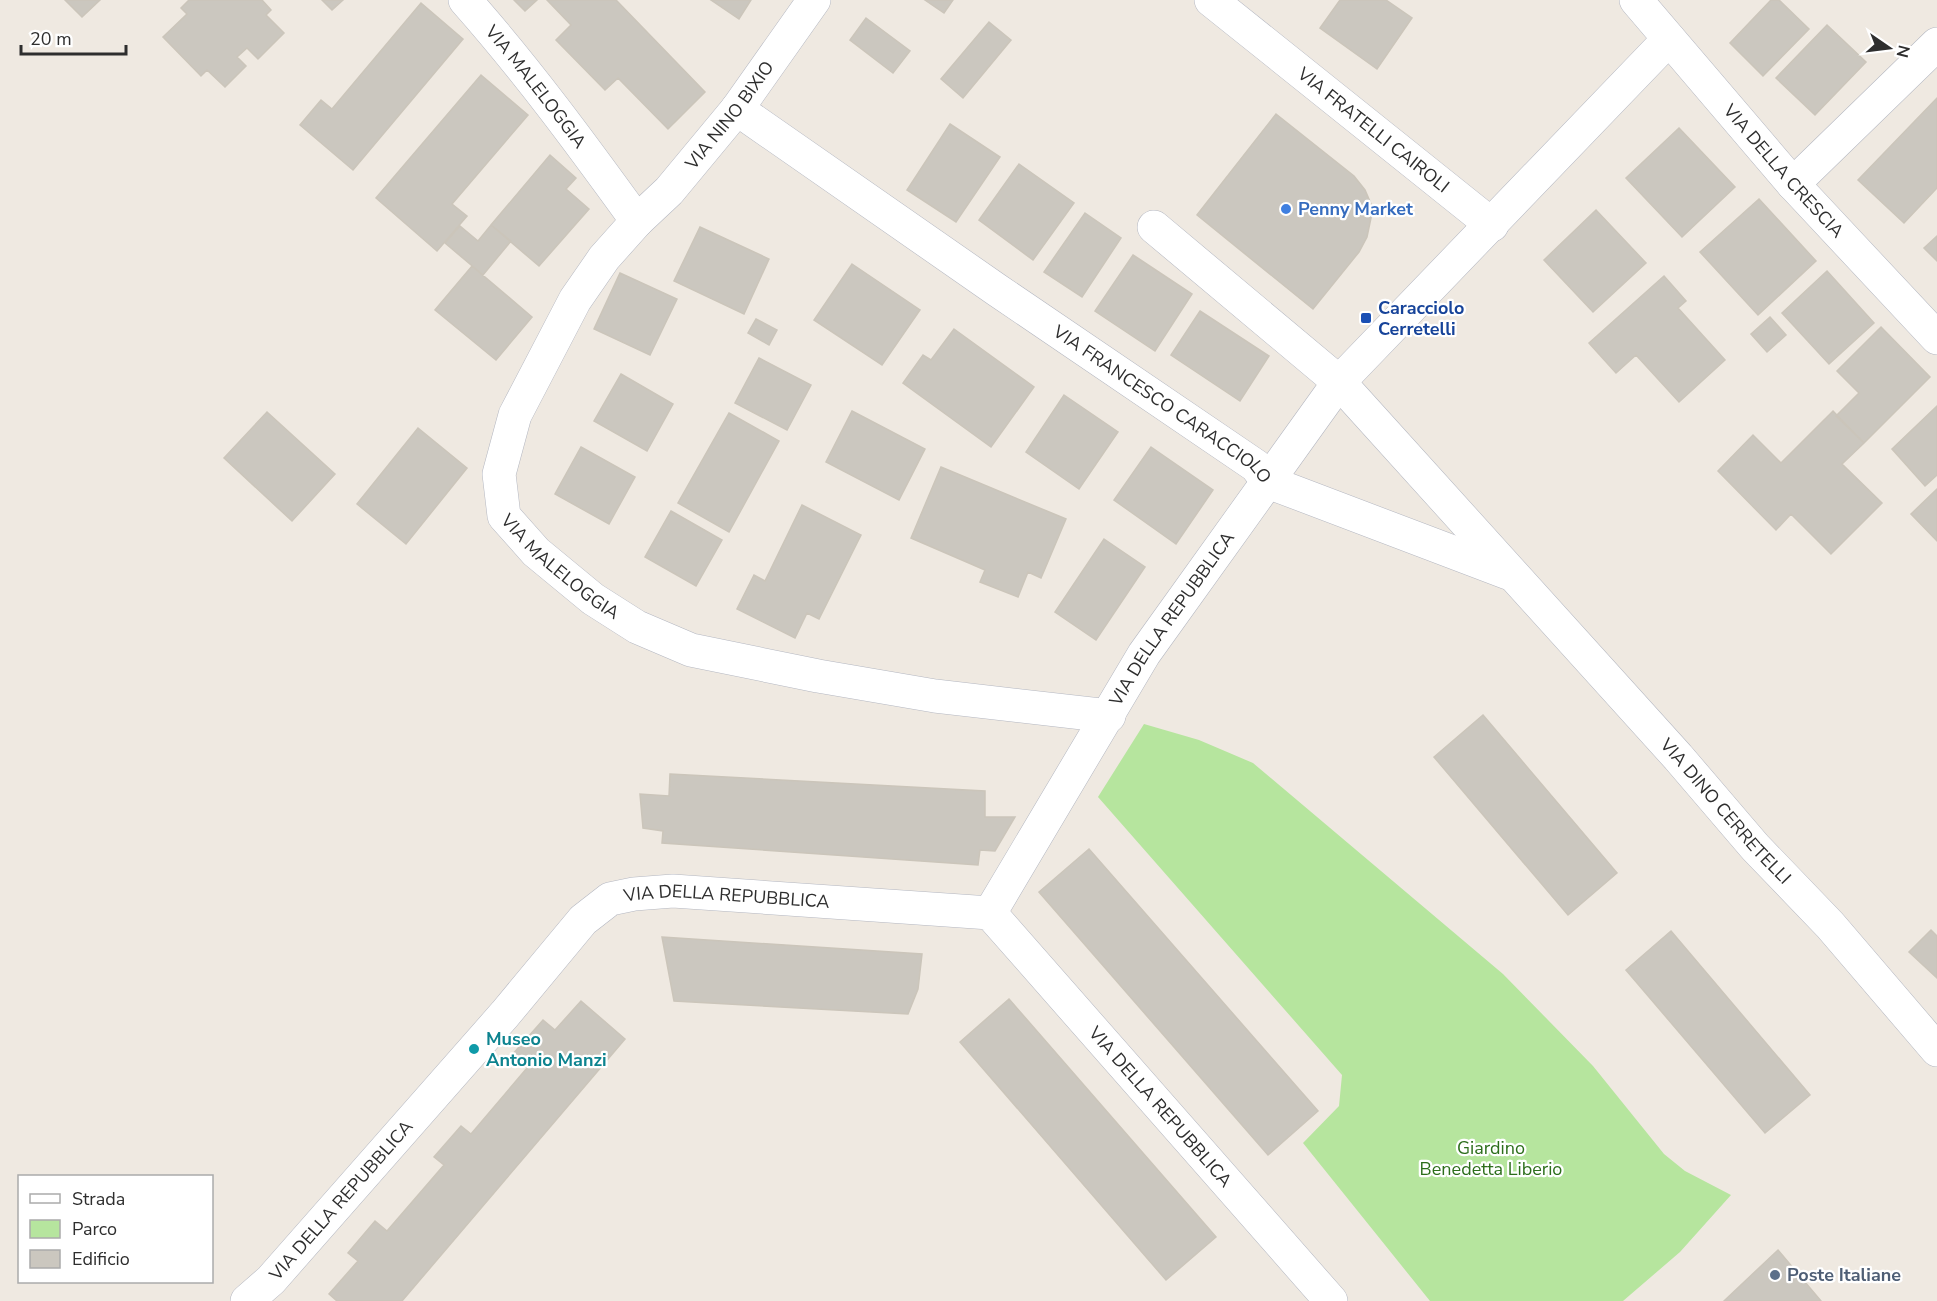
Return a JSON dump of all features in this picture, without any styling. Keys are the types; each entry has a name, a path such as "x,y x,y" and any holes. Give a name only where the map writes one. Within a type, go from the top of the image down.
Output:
{"street":[{"name":"VIA MALELOGGIA","path":"465,0 495,34 585,149 637,221 604,258 574,300 515,415 500,474 504,516 536,552 593,599 628,621 692,650 818,676 935,696 1109,716"},
{"name":"VIA NINO BIXIO","path":"637,221 669,191 737,109 814,0"},
{"name":"VIA FRATELLI CAIROLI","path":"1211,0 1248,43 1492,225"},
{"name":"VIA DELLA CRESCIA","path":"1636,0 1793,184 1937,338"},
{"name":"VIA FRANCESCO CARACCIOLO","path":"737,109 1256,466 1268,483 1339,382 1669,39"},
{"path":"1793,184 1937,44"},
{"name":"VIA DINO CERRETELLI","path":"1154,227 1339,382 1678,757 1755,847 1830,924 1937,1050"},
{"name":"VIA DINO CERRETELLI","path":"1268,483 1513,574"},
{"name":"VIA DELLA REPUBBLICA","path":"990,913 1144,654 1268,483"},
{"name":"VIA DELLA REPUBBLICA","path":"247,1301 287,1262 505,1014 583,920 610,899 634,894 673,891 990,913 1331,1301"}],"green space":[{"name":"Giardino Benedetta Liberio","path":"1144,724 1199,740 1253,763 1503,974 1593,1066 1664,1154 1685,1171 1731,1195 1680,1252 1623,1301 1430,1301 1303,1143 1339,1106 1342,1075 1098,797"}],"building":[{"path":"65,0 100,0 82,17"},
{"path":"189,0 262,0 271,10 266,15 284,33 258,59 247,48 237,57 246,66 225,87 207,70 201,76 163,37 187,14 181,8"},
{"path":"322,0 343,0 332,10"},
{"path":"514,0 537,0 525,11"},
{"path":"547,0 616,0 705,92 668,129 618,78 605,90 556,40 571,25"},
{"path":"711,0 751,0 739,19"},
{"path":"925,0 953,0 944,13"},
{"path":"1340,0 1386,0 1412,18 1377,69 1320,28"},
{"path":"1771,0 1779,0 1809,29 1763,76 1730,43"},
{"path":"421,3 463,39 353,170 300,125 321,100 332,109"},
{"path":"866,18 910,51 893,73 850,40"},
{"path":"989,22 1011,40 963,98 941,79"},
{"path":"1827,25 1866,62 1815,115 1776,78"},
{"path":"481,75 528,115 452,204 467,216 437,251 376,198"},
{"path":"1937,98 1937,188 1904,223 1858,180"},
{"name":"Penny Market","path":"1276,114 1354,176 1365,190 1371,204 1367,237 1359,252 1313,309 1197,215"},
{"path":"950,124 1000,157 956,222 907,190"},
{"path":"1679,128 1735,187 1682,237 1626,178"},
{"path":"550,155 576,178 566,189 589,209 539,266 491,225"},
{"path":"1019,164 1074,203 1033,260 979,220"},
{"path":"1759,199 1816,261 1758,315 1700,252"},
{"path":"1596,210 1646,263 1593,312 1544,260"},
{"path":"1085,213 1121,238 1082,297 1044,272"},
{"path":"491,225 511,241 483,275 445,243 460,226 478,241"},
{"path":"700,227 769,259 744,314 674,281"},
{"path":"1937,236 1937,261 1924,248"},
{"path":"1133,255 1192,294 1155,351 1095,311"},
{"path":"852,264 920,310 882,365 814,320"},
{"path":"472,266 532,317 496,360 435,310"},
{"path":"1827,271 1874,323 1829,364 1782,313"},
{"path":"620,273 677,299 650,355 594,329"},
{"path":"1664,276 1686,301 1678,308 1725,360 1679,402 1636,355 1616,373 1589,343"},
{"path":"1200,311 1269,356 1240,401 1171,355"},
{"path":"1770,317 1786,335 1767,352 1751,334"},
{"path":"756,319 777,330 769,345 748,333"},
{"path":"1881,327 1930,377 1864,443 1836,416 1859,393 1837,371"},
{"path":"954,329 1034,387 991,447 903,383 923,355 931,360"},
{"path":"759,358 811,385 787,430 735,403"},
{"path":"621,374 673,404 647,451 594,421"},
{"path":"1064,395 1118,432 1079,489 1026,452"},
{"path":"1937,406 1937,475 1925,486 1892,449"},
{"path":"852,411 925,449 899,500 826,462"},
{"path":"1833,411 1864,443 1842,464 1882,503 1831,554 1791,514 1776,530 1718,471 1753,435 1781,463"},
{"path":"267,412 335,474 292,521 224,458"},
{"path":"729,413 779,441 729,532 678,503"},
{"path":"418,428 467,468 406,544 357,504"},
{"path":"581,447 635,477 609,524 555,494"},
{"path":"1151,447 1213,490 1176,544 1114,500"},
{"path":"941,467 1066,519 1041,578 1028,572 1018,597 980,582 985,570 911,538"},
{"path":"1937,489 1937,541 1911,514"},
{"path":"802,505 861,535 819,619 807,613 795,638 737,609 754,575 765,581"},
{"path":"671,511 722,540 696,586 645,557"},
{"path":"1104,539 1145,567 1096,640 1055,612"},
{"path":"1483,715 1617,873 1568,915 1434,757"},
{"path":"670,774 985,791 985,817 1015,817 995,851 980,850 978,865 662,843 663,831 643,828 640,794 669,796"},
{"path":"1089,849 1318,1111 1268,1155 1039,892"},
{"path":"1931,930 1937,936 1937,978 1909,952"},
{"path":"1671,931 1810,1095 1765,1133 1626,970"},
{"path":"662,937 922,954 918,989 908,1014 674,1001"},
{"path":"1009,999 1216,1237 1166,1280 960,1042"},
{"path":"581,1001 625,1039 402,1301 337,1301 329,1294 358,1261 348,1253 375,1221 387,1231 444,1165 434,1157 461,1126 471,1134 527,1068 512,1055 543,1020 555,1030"},
{"name":"Poste Italiane","path":"1778,1250 1821,1301 1724,1301"}],"place":[{"name":"Penny Market","path":"1286,209"},
{"name":"Caracciolo Cerretelli","path":"1366,318"},
{"name":"Museo Antonio Manzi","path":"474,1049"},
{"name":"Poste Italiane","path":"1775,1275"}]}
